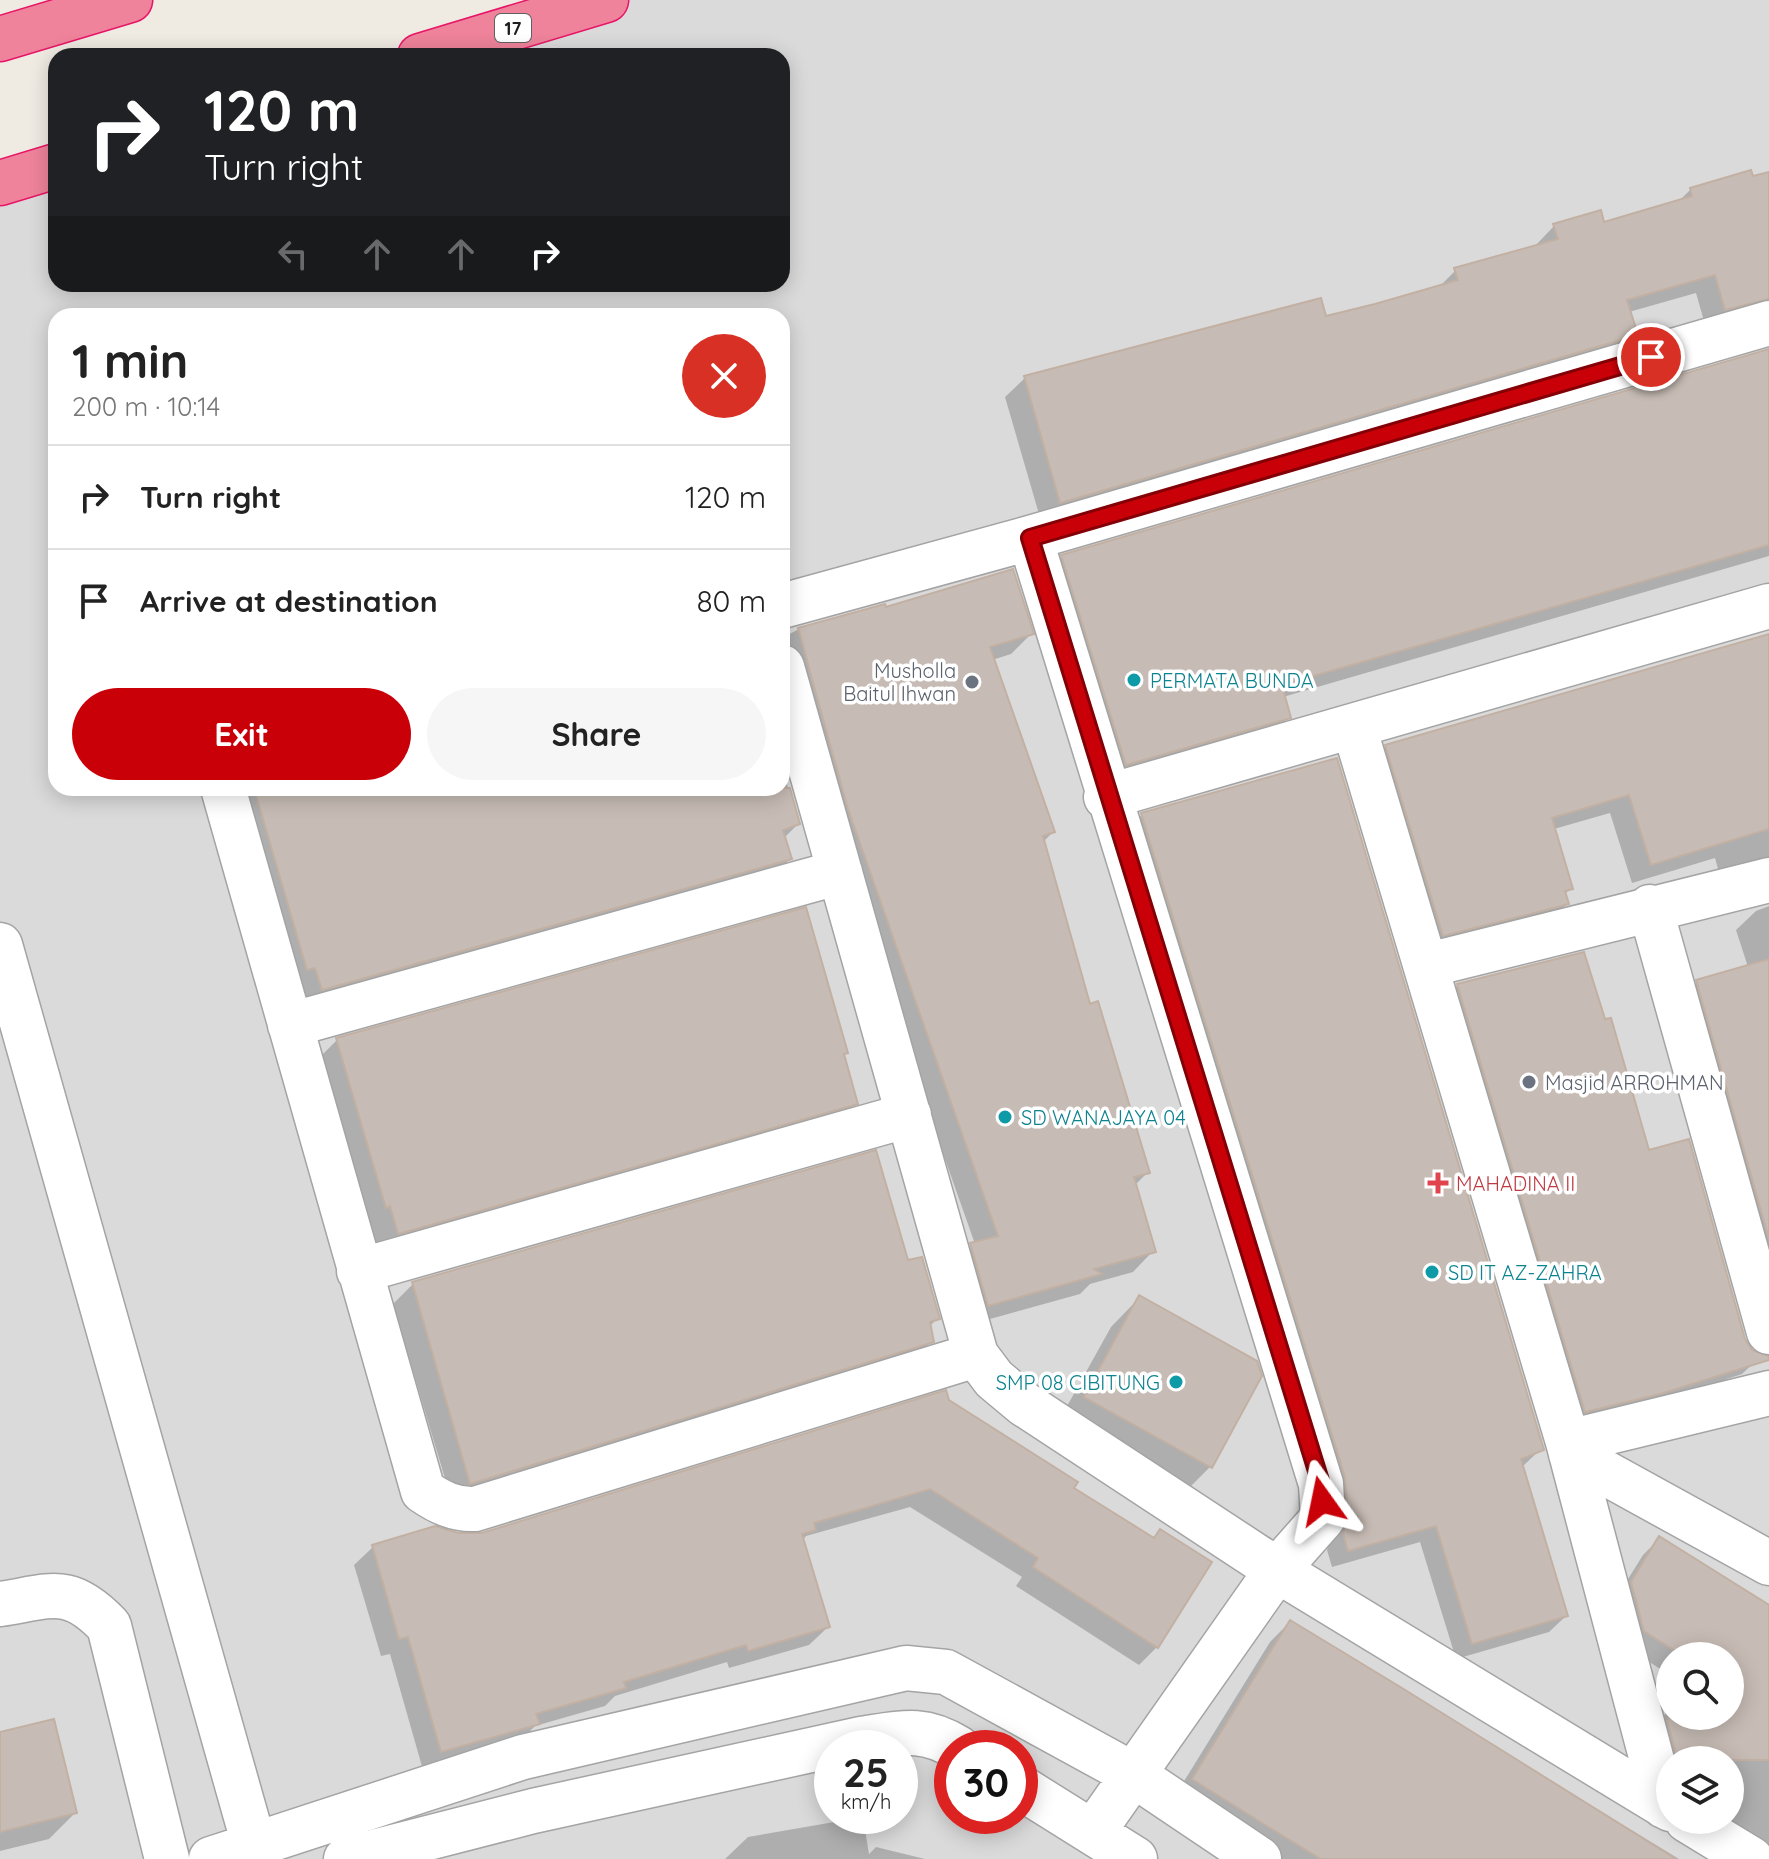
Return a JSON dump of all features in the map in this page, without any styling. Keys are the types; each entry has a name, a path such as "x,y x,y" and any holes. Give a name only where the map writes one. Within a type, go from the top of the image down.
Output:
{"highway":[{"path":"0,39 130,0"},
{"name":"17","path":"447,48 606,0"},
{"path":"0,183 48,168"}],"street":[{"path":"790,604 1030,538 1769,323"},
{"path":"1030,538 1106,797 1321,1484 1323,1518 1277,1570 1093,1832"},
{"path":"1106,797 1769,606"},
{"path":"790,695 976,1355 994,1379 1024,1404 1277,1570 1656,1801"},
{"path":"1354,727 1428,965 1656,1749"},
{"path":"225,796 423,1491 438,1502 462,1510 475,1509 976,1355"},
{"path":"290,1025 840,872"},
{"path":"1428,965 1650,907 1769,880"},
{"path":"1650,907 1769,1332"},
{"path":"0,945 257,1851"},
{"path":"359,1271 909,1115"},
{"path":"1570,1448 1769,1393"},
{"path":"1570,1448 1769,1563"},
{"path":"0,1604 62,1594 89,1604 109,1626 167,1859"},
{"path":"211,1859 257,1851 523,1757 847,1679 906,1668 946,1672 1134,1775 1259,1859"},
{"path":"847,1679 859,1730"},
{"path":"346,1859 533,1811 814,1749"},
{"path":"523,1757 533,1811"},
{"path":"1038,1798 1135,1859"},
{"path":"1710,1834 1751,1859"}],"shaded area":[{"path":"612,0 1769,0 1769,1859 0,1859 0,184 48,169 48,292 790,292 790,48 452,48"}],"building":[{"path":"1751,170 1753,176 1769,172 1769,299 1725,310 1715,275 1627,300 1638,335 1060,503 1024,376 1321,298 1326,316 1375,304 1458,280 1454,268 1558,239 1553,224 1601,210 1604,222 1692,196 1690,188"},
{"path":"1769,349 1769,545 1282,685 1291,718 1126,765 1061,555"},
{"path":"1013,569 1034,634 990,647 1055,832 1043,836 1090,1004 1098,1001 1150,1173 1134,1177 1156,1252 1094,1269 1102,1274 988,1306 970,1243 998,1236 848,809 798,628 885,604 886,607"},
{"path":"1769,634 1769,829 1651,865 1629,795 1552,818 1573,889 1565,891 1569,904 1443,936 1385,745"},
{"path":"1337,758 1544,1450 1521,1459 1568,1616 1472,1644 1436,1526 1348,1551 1343,1533 1348,1517 1345,1477 1141,813"},
{"path":"790,788 800,824 783,830 792,859 322,990 315,968 307,970 256,796 790,796"},
{"path":"806,907 848,1053 844,1054 858,1104 398,1234 390,1206 386,1208 336,1038"},
{"path":"1584,952 1605,1019 1611,1018 1649,1150 1689,1139 1745,1339 1752,1350 1769,1356 1769,1360 1660,1394 1585,1412 1457,984"},
{"path":"1769,959 1769,1239 1696,980"},
{"path":"876,1150 908,1260 922,1257 940,1319 930,1322 934,1342 470,1484 412,1282"},
{"name":"SMP 08 CIBITUNG","path":"1139,1295 1257,1361 1262,1376 1212,1468 1084,1397"},
{"path":"946,1390 949,1400 1078,1482 1074,1488 1154,1538 1160,1529 1212,1562 1158,1648 1033,1567 1038,1558 930,1489 814,1523 816,1530 802,1534 830,1627 748,1651 746,1645 624,1682 626,1688 536,1714 540,1724 441,1752 408,1637 399,1639 372,1545 435,1526 458,1533 482,1533"},
{"path":"1659,1536 1769,1605 1769,1760 1744,1760 1744,1746 1674,1746 1670,1730 1744,1730 1744,1642 1661,1642 1644,1631 1631,1582"},
{"path":"1290,1620 1676,1859 1321,1859 1267,1826 1192,1779"},
{"path":"54,1719 77,1813 0,1832 0,1732"}],"place":[{"name":"PERMATA BUNDA","path":"1134,680"},
{"name":"Musholla Baitul Ihwan","path":"972,682"},
{"name":"Masjid ARROHMAN","path":"1529,1082"},
{"name":"SD WANAJAYA 04","path":"1005,1117"},
{"name":"MAHADINA II","path":"1438,1183"},
{"name":"SD IT AZ-ZAHRA","path":"1432,1272"},
{"name":"SMP 08 CIBITUNG","path":"1176,1382"}],"route":[{"path":"1322,1501 1321,1484 1106,797 1030,538 1651,357"}]}
